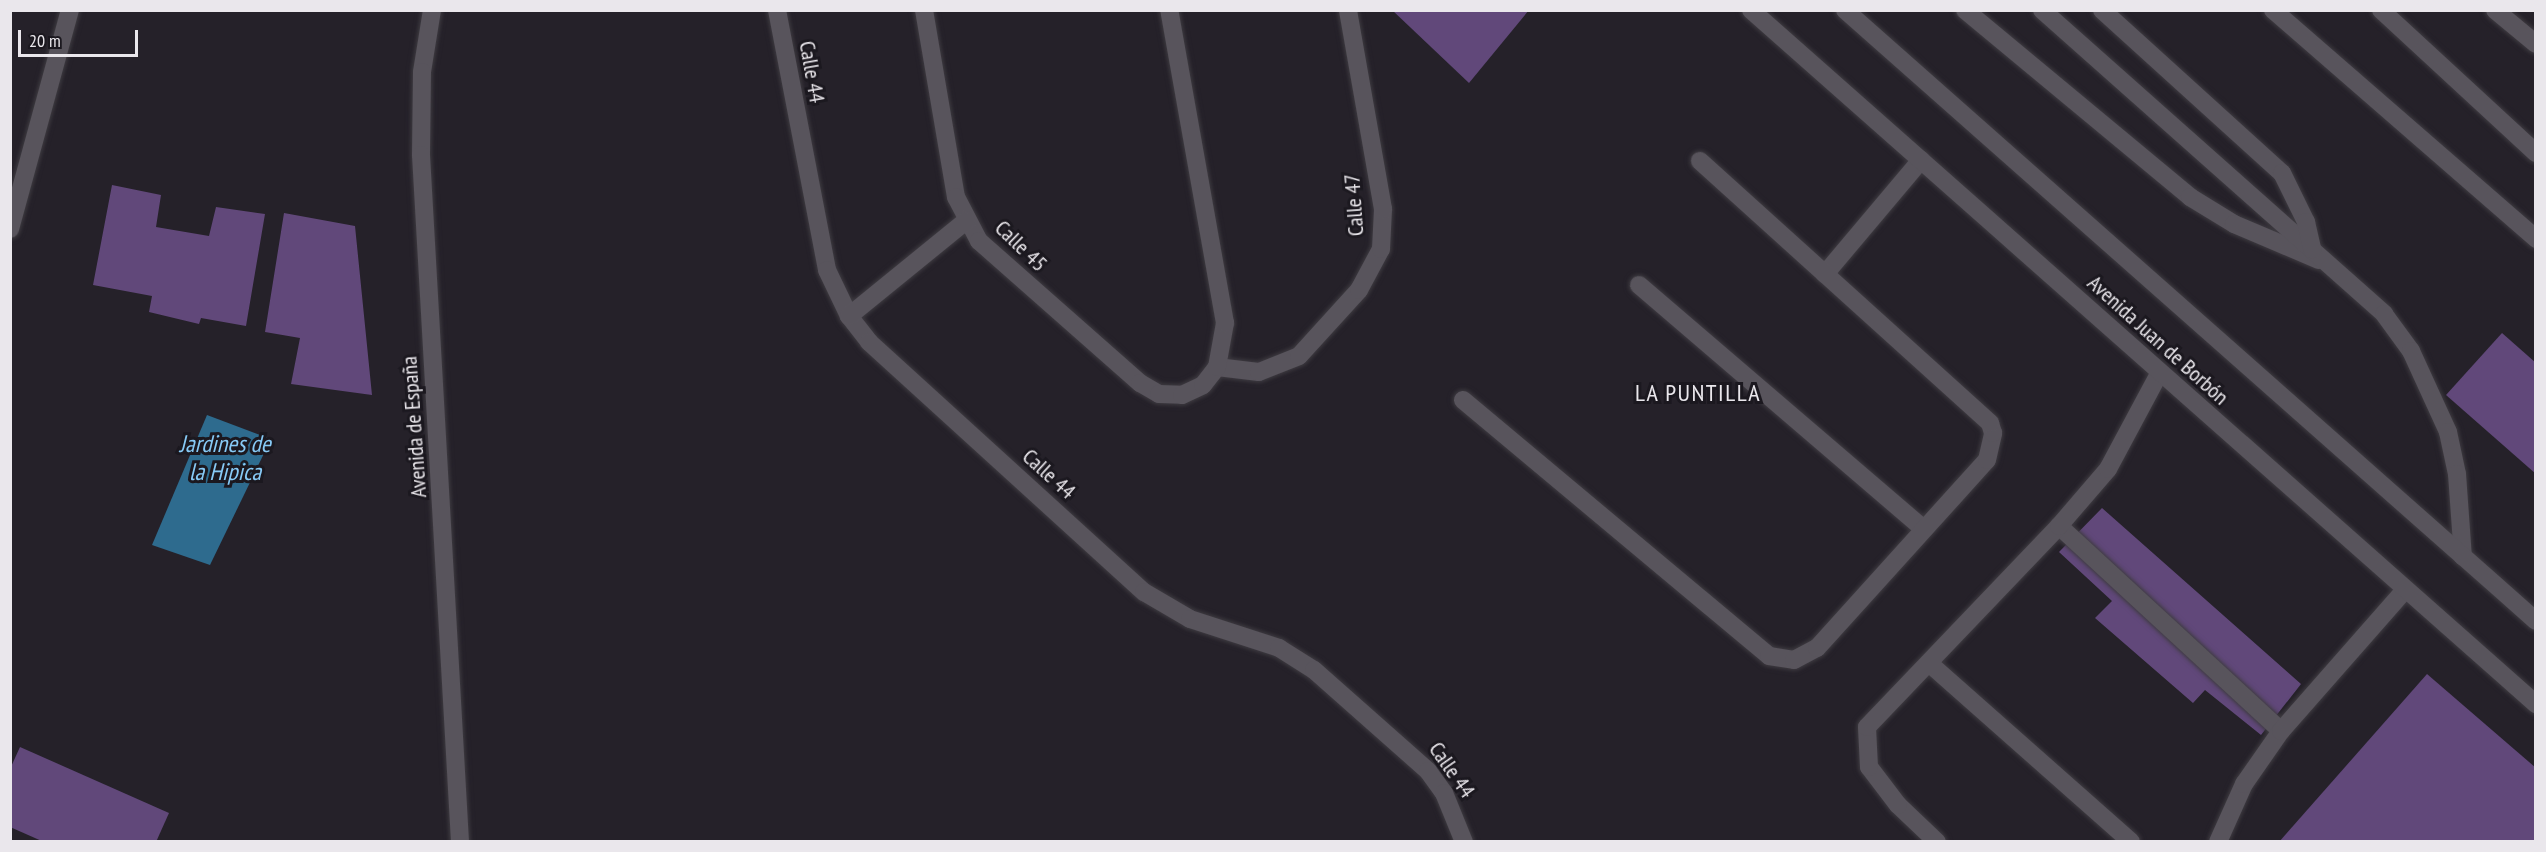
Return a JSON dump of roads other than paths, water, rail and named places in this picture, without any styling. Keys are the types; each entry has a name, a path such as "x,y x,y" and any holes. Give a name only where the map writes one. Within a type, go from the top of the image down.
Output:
{"street":[{"path":"10,229 70,10"},
{"name":"Calle 44","path":"777,10 819,242 827,270 849,316 892,364 1144,592 1190,620 1260,640 1297,658 1411,753 1444,793 1464,842"},
{"name":"Calle 45","path":"924,10 951,173 966,221 996,260 1140,383 1159,394 1182,395 1203,385 1217,367"},
{"path":"1169,10 1225,323 1217,367"},
{"name":"Calle 47","path":"1217,367 1259,372 1299,356 1359,290 1381,249 1383,209 1348,10"},
{"name":"Avenida Juan de Borbón","path":"1751,10 2159,374 2535,704"},
{"name":"Avenida Juan de Borbón","path":"1845,10 2535,621"},
{"path":"1965,10 2190,197 2234,224 2329,264"},
{"path":"2042,10 2384,314 2433,392 2457,474 2463,556"},
{"path":"2102,10 2282,173 2307,222 2312,249"},
{"path":"2273,10 2535,239"},
{"path":"2381,10 2535,153"},
{"path":"2495,10 2535,44"},
{"name":"Avenida de España","path":"429,11 423,72 421,155 460,842"},
{"path":"1825,274 1921,160"},
{"path":"1463,400 1769,656 1794,660 1817,648 1992,452 1994,433 1990,423 1700,161"},
{"path":"849,316 966,221"},
{"path":"1639,285 1924,529"},
{"path":"1937,842 1898,805 1869,767 1865,746 1867,727 1930,664 2059,526 2108,469 2159,374"},
{"path":"2059,526 2281,730"},
{"path":"2218,842 2244,784 2281,730 2405,590"},
{"path":"1930,664 2131,842"}],"water":[{"name":"Jardines de la Hipica","path":"207,415 271,439 210,565 152,545"}],"district":[{"name":"LA PUNTILLA","path":"1698,393"}]}
